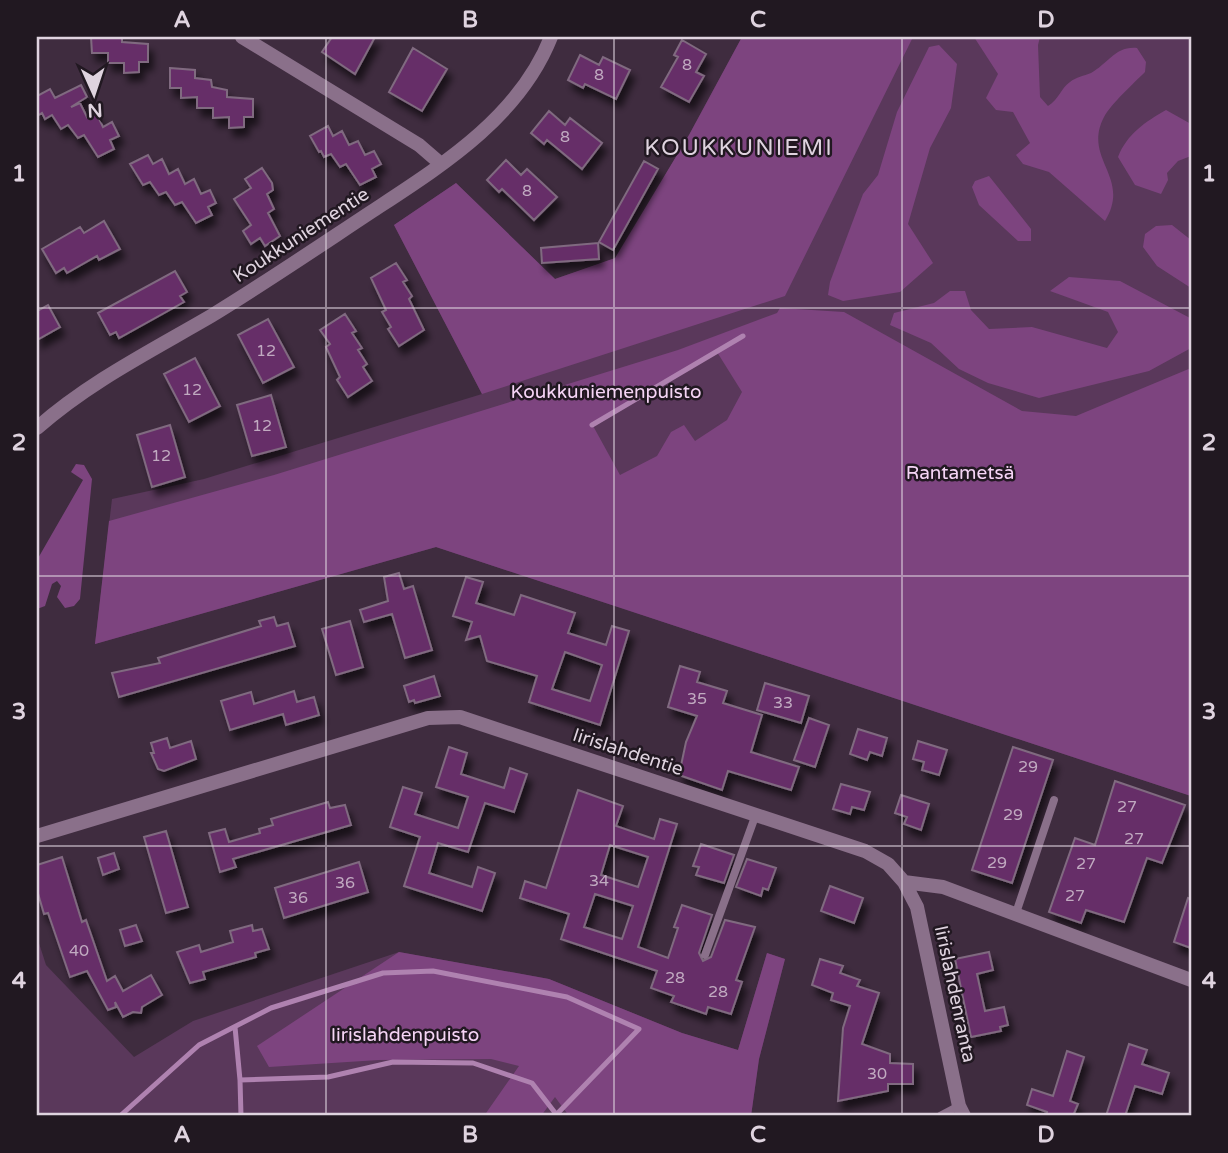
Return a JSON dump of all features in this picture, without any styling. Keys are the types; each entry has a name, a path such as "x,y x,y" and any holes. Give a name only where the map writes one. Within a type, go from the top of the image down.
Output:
{"street":[{"path":"242,37 419,145 441,164"},
{"name":"Koukkuniementie","path":"37,428 84,390 241,298 441,164 503,113 525,86 551,37"},
{"name":"Iirislahdentie","path":"37,836 445,716 505,731 865,851 887,864 904,882"},
{"path":"904,882 943,887 1191,980"},
{"name":"Iirislahdenranta","path":"904,882 918,907 961,1111"}],"lane":[{"path":"1016,913 1054,800"},
{"path":"705,955 756,814"},
{"path":"940,1116 961,1111"}],"green space":[{"name":"Rantametsä","path":"742,37 1191,37 1191,796 436,547 95,644 112,499 204,479 482,394 394,225 456,183 555,279 616,258 689,135"},
{"path":"742,37 913,37 785,296 482,394 394,225 456,183 555,279 615,258 689,135"},
{"path":"974,37 1040,37 1040,97 1048,106 1072,80 1091,73 1123,50 1137,48 1146,62 1145,72 1107,112 1099,132 1099,145 1113,192 1112,206 1105,221 1049,172 1023,164 1016,155 1030,143 1013,112 996,110 986,98 998,74"},
{"path":"939,45 957,64 951,108 930,148 908,224 933,263 900,292 843,301 828,295 830,282 863,194 878,175 897,112 929,47"},
{"path":"1166,110 1191,124 1191,156 1178,161 1167,173 1168,180 1161,194 1135,185 1118,157 1126,142 1138,129"},
{"path":"989,176 1031,229 1031,241 1018,241 979,205 972,187 975,181"},
{"path":"1172,225 1191,240 1191,288 1157,266 1143,247 1145,234 1156,226"},
{"path":"1069,277 1120,281 1190,318 1191,348 1149,371 1039,398 988,383 959,369 931,343 890,325 894,313 934,303 950,291 965,291 971,310 989,329 1032,327 1107,348 1118,332 1108,312 1050,291"},
{"name":"Koukkuniemenpuisto","path":"780,308 844,312 1022,411 1076,416 1191,368 1191,796 436,547 95,644 109,521 274,475 678,350 777,313","holes":["717,352 742,392 727,420 695,441 684,425 671,432 657,456 620,475 592,424"]},
{"path":"76,464 84,465 92,479 80,599 74,606 65,608 57,597 61,586 57,581 52,584 45,606 37,609 37,560 83,480 71,472"},
{"name":"Iirislahdenpuisto","path":"37,937 46,965 134,1057 193,1021 399,952 549,979 682,1033 738,1050 767,953 785,959 759,1059 751,1116 37,1116"},
{"name":"Iirislahdenpuisto","path":"399,952 549,979 682,1033 738,1050 767,953 785,959 759,1059 751,1116 569,1116 555,1097 541,1116 484,1116 519,1066 491,1059 379,1060 269,1067 257,1046"}],"building":[{"path":"91,37 122,37 122,42 148,44 148,62 139,62 139,72 124,73 124,63 108,63 108,53 92,53"},
{"path":"332,37 375,37 355,74 322,52"},
{"path":"682,40 706,54 696,72 704,76 689,102 661,87 678,57 674,55"},
{"path":"413,48 447,69 422,111 389,92"},
{"path":"580,55 599,65 603,57 630,70 616,99 585,84 583,88 568,80"},
{"path":"170,68 195,70 195,78 211,80 212,87 227,90 227,97 253,99 253,117 244,117 244,127 229,128 229,117 213,118 213,108 197,108 197,97 181,98 181,88 170,88"},
{"path":"81,85 87,97 71,107 80,103 87,117 96,112 103,127 112,122 119,136 110,140 114,149 98,157 84,135 78,138 68,125 61,129 52,115 45,119 42,113 37,116 37,96 50,89 55,98"},
{"path":"549,111 565,125 570,118 602,143 582,169 547,140 544,144 531,133"},
{"path":"328,126 333,136 342,131 349,145 358,141 365,155 374,151 381,164 372,169 376,177 360,185 346,164 340,167 331,154 324,157 321,151 319,152 310,136"},
{"path":"148,155 153,164 162,159 169,174 178,169 185,184 194,179 201,194 210,190 216,203 208,207 212,215 196,223 182,202 175,205 166,192 159,195 150,182 143,185 130,164"},
{"path":"506,160 521,175 527,169 557,197 534,220 502,189 499,192 487,180"},
{"path":"644,161 658,169 613,250 599,242"},
{"path":"262,168 272,183 273,190 267,194 274,209 268,213 280,236 265,246 260,238 251,244 243,231 251,225 234,199 251,188 245,179"},
{"path":"104,221 120,249 99,260 97,256 67,273 64,268 56,273 42,249 80,227 84,233"},
{"path":"598,243 599,259 542,263 541,248"},
{"path":"396,263 407,280 403,282 412,296 409,299 424,330 399,346 388,329 391,327 382,312 386,310 371,278"},
{"path":"175,271 187,292 180,296 184,302 119,338 116,332 110,335 98,313"},
{"path":"48,305 60,327 37,340 37,311"},
{"path":"345,314 356,331 352,333 362,348 358,350 367,364 363,367 372,381 348,397 337,380 340,377 326,347 330,344 320,330"},
{"path":"268,319 294,367 263,383 238,335"},
{"path":"195,358 220,406 189,422 164,374"},
{"path":"271,395 286,447 252,456 237,405"},
{"path":"170,425 185,477 152,487 137,435"},
{"path":"399,573 404,589 413,586 432,650 405,658 392,614 364,622 360,610 388,601 384,577"},
{"path":"466,577 483,582 476,603 514,615 521,595 575,613 568,633 606,645 612,626 629,631 600,725 529,702 537,676 487,661 480,636 466,640 472,622 453,616","holes":["565,652 602,665 590,701 552,689"]},
{"path":"274,617 277,626 288,623 295,646 119,697 112,673 160,663 158,658 261,626 259,621"},
{"path":"350,621 363,667 336,675 322,629"},
{"path":"680,666 700,672 697,682 727,691 723,703 762,715 751,752 799,767 791,790 728,771 722,790 679,775 686,742 697,716 668,707"},
{"path":"434,676 440,696 415,703 414,700 409,702 404,686"},
{"path":"765,683 809,696 801,723 757,710"},
{"path":"294,691 297,702 314,697 319,715 286,725 283,714 230,730 221,701 251,692 254,704"},
{"path":"809,718 829,725 815,767 794,760"},
{"path":"858,729 887,738 882,756 870,752 867,760 850,754"},
{"path":"167,738 170,748 191,741 196,759 164,771 158,769 151,753 154,753 151,743"},
{"path":"918,741 947,750 939,775 922,770 924,762 913,759"},
{"path":"449,747 467,753 461,774 504,788 510,768 527,774 514,812 485,803 468,852 438,843 429,873 472,887 478,867 495,873 482,911 404,886 420,837 390,827 403,787 422,793 415,814 458,828 468,797 436,787"},
{"path":"1013,747 1053,760 1012,883 972,870"},
{"path":"1115,781 1185,805 1162,863 1147,858 1124,922 1086,910 1081,923 1049,912 1075,838 1095,845"},
{"path":"841,784 870,792 864,810 852,807 850,814 833,809"},
{"path":"578,790 623,806 616,826 654,839 660,819 677,824 638,947 668,958 678,928 674,927 682,905 712,915 699,953 703,961 711,957 725,920 755,927 736,980 742,982 731,1014 708,1007 706,1014 671,1002 674,996 651,988 657,971 561,939 569,914 520,898 525,881 546,888","holes":["610,845 648,857 638,887 601,875","595,894 633,906 622,939 584,927"]},
{"path":"901,795 929,804 921,830 904,824 907,817 895,813"},
{"path":"328,802 330,808 345,805 351,825 233,859 236,867 220,872 209,833 225,829 229,842 260,833 259,829 273,825 271,819"},
{"path":"166,831 188,907 166,913 144,837"},
{"path":"701,844 734,855 724,883 696,875 699,867 693,866"},
{"path":"114,853 119,869 103,875 98,858"},
{"path":"62,857 82,922 86,920 107,981 115,976 123,991 151,975 162,995 142,1007 141,1013 133,1012 123,1017 115,1002 116,1007 108,1010 87,971 70,977 48,913 44,914 37,890 37,865"},
{"path":"747,859 776,868 768,890 763,888 761,896 736,887"},
{"path":"359,862 368,892 284,918 275,888"},
{"path":"830,886 863,898 854,923 821,911"},
{"path":"1188,898 1191,899 1191,948 1174,942"},
{"path":"136,925 142,941 125,946 120,930"},
{"path":"252,925 253,931 262,929 269,949 255,953 256,957 203,972 205,979 190,983 177,952 199,945 201,952 233,942 230,931"},
{"path":"989,952 993,970 977,974 985,1011 1004,1007 1008,1025 1000,1027 1001,1031 971,1037 955,959"},
{"path":"820,959 843,966 840,973 860,980 857,986 879,993 862,1044 890,1054 890,1063 913,1064 913,1084 888,1084 888,1091 838,1101 843,1028 850,1006 831,1000 833,993 812,985"},
{"path":"1129,1044 1147,1050 1142,1064 1169,1073 1162,1094 1135,1086 1125,1116 1106,1116"},
{"path":"1067,1051 1084,1057 1070,1101 1078,1104 1073,1116 1046,1116 1047,1112 1027,1105 1032,1089 1053,1096"}],"waterway":[{"path":"592,425 743,336"},
{"path":"120,1116 199,1045 271,1008 383,973 433,971 567,997 639,1029 555,1116"},
{"path":"235,1027 240,1080 328,1077 393,1062 473,1063 532,1083 556,1114"},
{"path":"240,1080 241,1116"}],"district":[{"name":"KOUKKUNIEMI","path":"739,148"}]}
